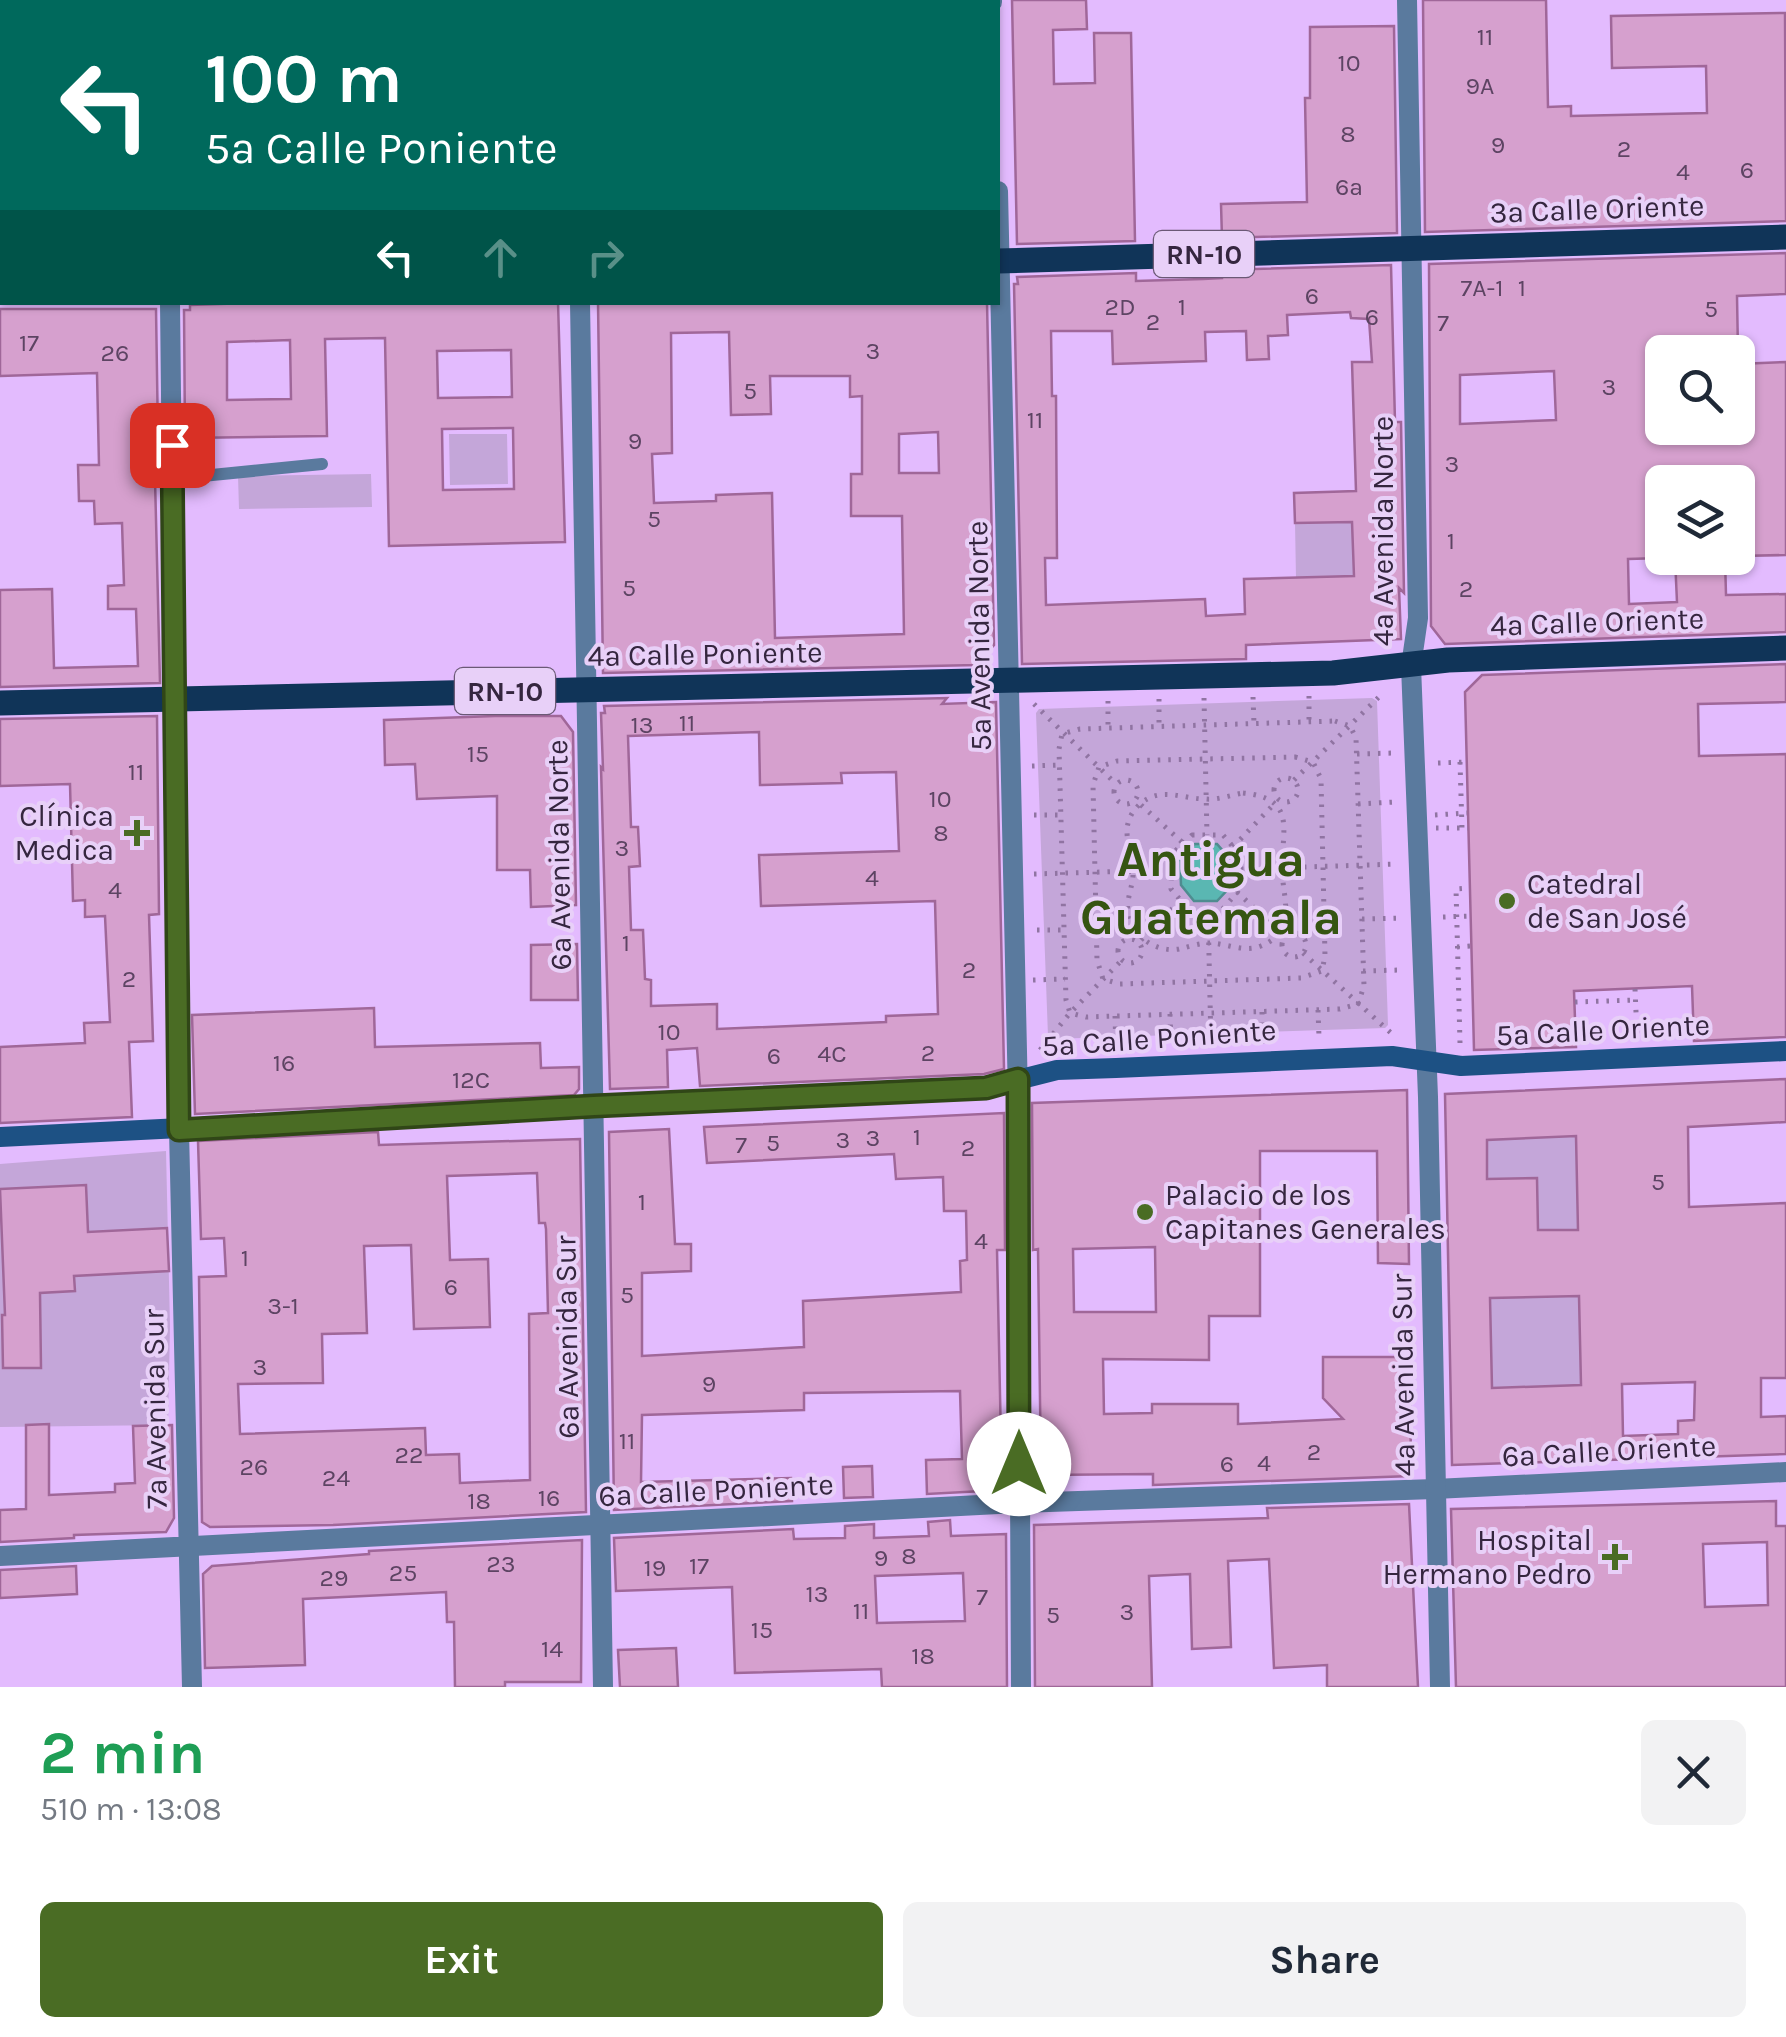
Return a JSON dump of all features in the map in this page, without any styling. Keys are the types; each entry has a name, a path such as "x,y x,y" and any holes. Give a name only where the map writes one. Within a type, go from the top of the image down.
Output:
{"main road":[{"name":"3a Calle Oriente","path":"1410,247 1786,237"},
{"name":"RN-10","path":"1000,261 1410,247"},
{"name":"4a Calle Oriente","path":"1411,666 1448,660 1786,648"},
{"name":"4a Calle Poniente","path":"0,703 1333,673 1411,666"},
{"name":"5a Calle Oriente","path":"1424,1061 1461,1066 1786,1052"},
{"name":"5a Calle Poniente","path":"0,1136 986,1088 1057,1070 1392,1056 1424,1061"}],"street":[{"name":"4a Avenida Norte","path":"1408,0 1418,618 1411,666 1424,1061"},
{"name":"7a Avenida Sur","path":"170,305 179,1130 192,1687"},
{"name":"6a Avenida Norte","path":"580,305 594,1106"},
{"name":"5a Avenida Norte","path":"999,305 1018,1079 1021,1687"},
{"name":"4a Avenida Sur","path":"1424,1061 1428,1097 1440,1687"},
{"name":"6a Avenida Sur","path":"594,1106 603,1687"},
{"name":"6a Calle Oriente","path":"1435,1489 1786,1472"},
{"name":"6a Calle Poniente","path":"0,1556 1019,1504 1435,1489"}],"lane":[{"path":"172,479 322,464"}],"path":[{"path":"1294,780 1411,666"},
{"path":"1204,676 1206,835"},
{"path":"1011,680 1116,784"},
{"path":"1062,734 1080,728 1336,721 1350,726 1357,754 1364,986 1358,1004"},
{"path":"1062,734 1060,815 1070,1013"},
{"path":"1357,754 1414,753"},
{"path":"1103,979 1097,960 1093,785 1099,768 1117,761 1294,756 1313,762 1321,779 1326,956 1322,970"},
{"path":"1449,762 1464,762 1465,828 1453,828"},
{"path":"1012,767 1059,765"},
{"path":"1116,784 1114,796 1118,802 1130,804 1160,794 1206,800 1262,795 1276,801 1290,801 1298,792 1294,780 1288,777 1276,781 1274,787 1276,801 1284,818 1286,835 1281,868 1288,909 1282,948 1291,957 1303,953"},
{"path":"1116,784 1128,780 1138,788 1138,802 1128,823 1126,841 1133,871 1128,911 1141,941 1143,953 1140,959 1128,963 1122,960 1118,955 1121,943 1133,938 1141,941 1171,950 1208,943 1244,948 1262,946 1282,934 1296,932 1306,940 1303,953"},
{"path":"1233,847 1276,801"},
{"path":"1138,802 1183,843"},
{"path":"1358,804 1416,802"},
{"path":"1451,814 1465,814"},
{"path":"1013,816 1060,815"},
{"path":"1192,835 1223,835 1241,856 1240,888 1221,911 1190,910 1171,889 1172,854 1183,843 1192,835"},
{"path":"1241,869 1418,864"},
{"path":"1014,874 1170,870"},
{"path":"1460,1042 1456,889 1470,888"},
{"path":"1237,892 1282,934"},
{"path":"1141,941 1181,900"},
{"path":"1208,910 1212,1063"},
{"path":"1446,917 1470,916"},
{"path":"1362,919 1419,918"},
{"path":"1015,931 1064,930"},
{"path":"1457,947 1471,946"},
{"path":"1303,953 1424,1061"},
{"path":"1018,1079 1070,1013 1122,960"},
{"path":"1363,972 1421,968"},
{"path":"1103,979 1120,984 1209,982 1301,978 1322,970"},
{"path":"1016,981 1066,979"},
{"path":"1636,988 1636,1031"},
{"path":"1574,1002 1636,1000"},
{"path":"1070,1013 1086,1017 1262,1012 1358,1004"},
{"path":"1318,1010 1320,1058"},
{"path":"1262,1012 1262,1061"},
{"path":"1170,1014 1172,1065"},
{"path":"1115,1016 1116,1068"}],"shaded area":[{"path":"449,434 507,434 508,484 450,485"},
{"path":"371,474 372,507 239,509 238,476"},
{"path":"1352,522 1354,576 1296,578 1295,523"},
{"path":"1372,698 1377,701 1388,1025 1051,1039 1036,713 1039,709"},
{"path":"1195,844 1217,844 1231,860 1232,885 1217,901 1194,901 1181,885 1180,860"},
{"path":"1576,1136 1578,1230 1489,1232 1487,1140"},
{"path":"166,1151 168,1425 0,1427 0,1164"},
{"path":"1579,1296 1581,1385 1492,1388 1490,1298"}],"building":[{"path":"1012,0 1086,0 1087,29 1053,30 1054,84 1095,83 1094,33 1131,33 1135,241 1017,244"},
{"path":"1423,0 1546,0 1548,107 1571,106 1571,116 1707,113 1706,66 1612,68 1611,16 1785,13 1786,221 1425,232"},
{"path":"1394,26 1397,233 1222,238 1221,204 1307,202 1305,98 1310,98 1310,27"},
{"path":"1786,253 1786,294 1737,296 1738,335 1645,335 1645,445 1755,445 1755,363 1786,362 1786,555 1755,556 1755,465 1645,465 1645,558 1628,559 1629,604 1677,602 1676,575 1725,575 1726,595 1786,594 1786,632 1445,644 1431,626 1429,264","holes":["1554,371 1556,420 1460,424 1460,375"]},
{"path":"1391,265 1395,422 1401,422 1401,639 1246,645 1246,659 1022,664 1014,284 1018,284 1017,277 1136,273 1136,281 1203,279 1222,278 1222,270","holes":["1350,312 1351,318 1369,319 1372,362 1352,362 1356,491 1294,493 1295,523 1352,522 1354,576 1244,579 1245,614 1206,616 1205,599 1046,605 1045,558 1057,558 1056,396 1052,396 1051,331 1112,331 1113,364 1206,361 1205,332 1246,331 1247,360 1269,359 1268,336 1288,335 1287,315"]},
{"path":"190,305 558,305 565,542 389,546 385,338 325,339 327,436 185,438 184,310 190,310","holes":["290,340 291,399 227,400 227,342","511,350 512,397 438,398 437,351","513,428 514,489 443,490 442,429"]},
{"path":"598,305 987,305 994,645 977,665 603,673","holes":["729,332 731,415 771,414 770,376 850,376 850,397 862,396 862,474 851,474 851,516 902,516 904,634 775,638 772,493 716,495 716,501 654,503 652,454 672,453 671,333","938,432 939,473 899,473 899,434"]},
{"path":"0,309 156,309 158,438 154,438 160,683 0,687 0,590 52,589 54,668 138,666 136,609 108,609 108,586 124,585 122,523 95,524 94,501 79,501 78,465 99,465 97,373 0,376"},
{"path":"1786,664 1786,702 1698,704 1699,756 1786,754 1786,1037 1694,1041 1692,986 1574,991 1576,1047 1474,1050 1465,692 1482,675"},
{"path":"947,698 942,704 996,702 1004,1069 984,1074 700,1086 697,1048 667,1050 668,1087 610,1089 601,767 604,706","holes":["759,732 760,785 842,783 841,773 896,772 899,851 759,855 761,906 935,901 938,1014 886,1016 886,1022 717,1029 717,1004 651,1006 651,980 645,979 643,930 631,930 629,867 640,866 638,827 631,827 628,736"]},
{"path":"157,716 159,914 149,915 153,1041 129,1042 132,1117 0,1123 0,1047 85,1043 84,1023 110,1022 105,916 85,917 85,900 73,901 70,784 0,786 0,719"},
{"path":"561,716 573,732 576,905 531,907 530,870 497,870 497,796 417,799 415,764 385,765 384,720"},
{"path":"577,944 578,1000 531,1000 531,945"},
{"path":"374,1008 375,1047 540,1043 541,1068 579,1067 579,1089 574,1095 195,1114 192,1015"},
{"path":"1786,1079 1786,1122 1688,1127 1689,1207 1786,1203 1786,1378 1761,1378 1761,1417 1786,1416 1786,1454 1452,1465 1445,1094","holes":["1576,1136 1578,1230 1538,1230 1537,1178 1487,1179 1487,1140","1579,1296 1581,1385 1492,1388 1490,1298","1695,1382 1694,1420 1678,1421 1678,1434 1623,1436 1622,1384"]},
{"path":"1407,1090 1409,1264 1378,1263 1377,1151 1260,1151 1260,1316 1209,1316 1209,1360 1103,1359 1104,1414 1152,1413 1152,1404 1238,1404 1238,1424 1343,1419 1323,1398 1323,1357 1410,1357 1411,1476 1153,1485 1153,1474 1041,1475 1032,1103","holes":["1155,1247 1156,1312 1074,1312 1073,1249"]},
{"path":"1004,1113 1005,1250 997,1250 1002,1490 927,1494 926,1460 962,1459 960,1391 804,1393 804,1410 642,1415 641,1482 791,1478 792,1501 614,1510 609,1132 669,1129 675,1244 691,1244 691,1271 642,1273 642,1356 804,1347 803,1301 961,1292 960,1261 967,1260 966,1211 944,1211 943,1177 896,1179 894,1154 707,1163 704,1127"},
{"path":"378,1132 379,1145 580,1139 586,1512 333,1525 210,1527 202,1522 199,1277 226,1276 224,1238 201,1239 198,1141","holes":["537,1173 539,1223 545,1223 546,1229 548,1313 529,1314 530,1480 460,1483 459,1454 426,1455 425,1428 240,1434 238,1384 323,1383 322,1334 367,1333 364,1246 411,1245 414,1329 490,1327 488,1259 450,1260 447,1176"]},
{"path":"86,1185 88,1232 167,1228 169,1271 74,1276 75,1291 40,1293 41,1368 3,1368 0,1189"},
{"path":"49,1424 49,1495 115,1492 115,1484 135,1483 133,1426 172,1425 174,1518 166,1532 0,1542 0,1510 26,1509 26,1425"},
{"path":"872,1466 873,1497 844,1498 843,1467"},
{"name":"Hospital Hermano Pedro","path":"1776,1501 1776,1526 1786,1526 1786,1687 1456,1687 1451,1509","holes":["1767,1542 1768,1605 1705,1607 1703,1544"]},
{"path":"1409,1504 1418,1687 1327,1687 1327,1665 1274,1668 1269,1559 1228,1561 1231,1647 1192,1649 1190,1574 1149,1576 1152,1687 1035,1687 1034,1525 1268,1518 1267,1508"},
{"path":"950,1520 951,1536 1006,1534 1007,1687 882,1687 881,1669 735,1673 732,1587 616,1591 614,1538 793,1529 794,1539 845,1538 845,1526 874,1524 874,1538 929,1536 928,1522","holes":["963,1573 965,1621 877,1623 875,1576"]},
{"path":"582,1540 581,1682 505,1682 505,1687 455,1687 454,1622 447,1622 446,1592 303,1599 305,1665 205,1668 203,1574 212,1566 369,1551"},
{"path":"76,1566 77,1594 0,1598 0,1570"},
{"path":"676,1648 678,1687 620,1687 618,1650"}],"place":[{"name":"Clínica Medica","path":"137,833"},
{"name":"Catedral de San José","path":"1507,901"},
{"name":"Palacio de los Capitanes Generales","path":"1145,1212"},
{"name":"Hospital Hermano Pedro","path":"1615,1557"}],"district":[{"name":"Antigua Guatemala","path":"1211,888"}],"route":[{"path":"172,445 179,1130 986,1088 1018,1079 1019,1464"}]}
